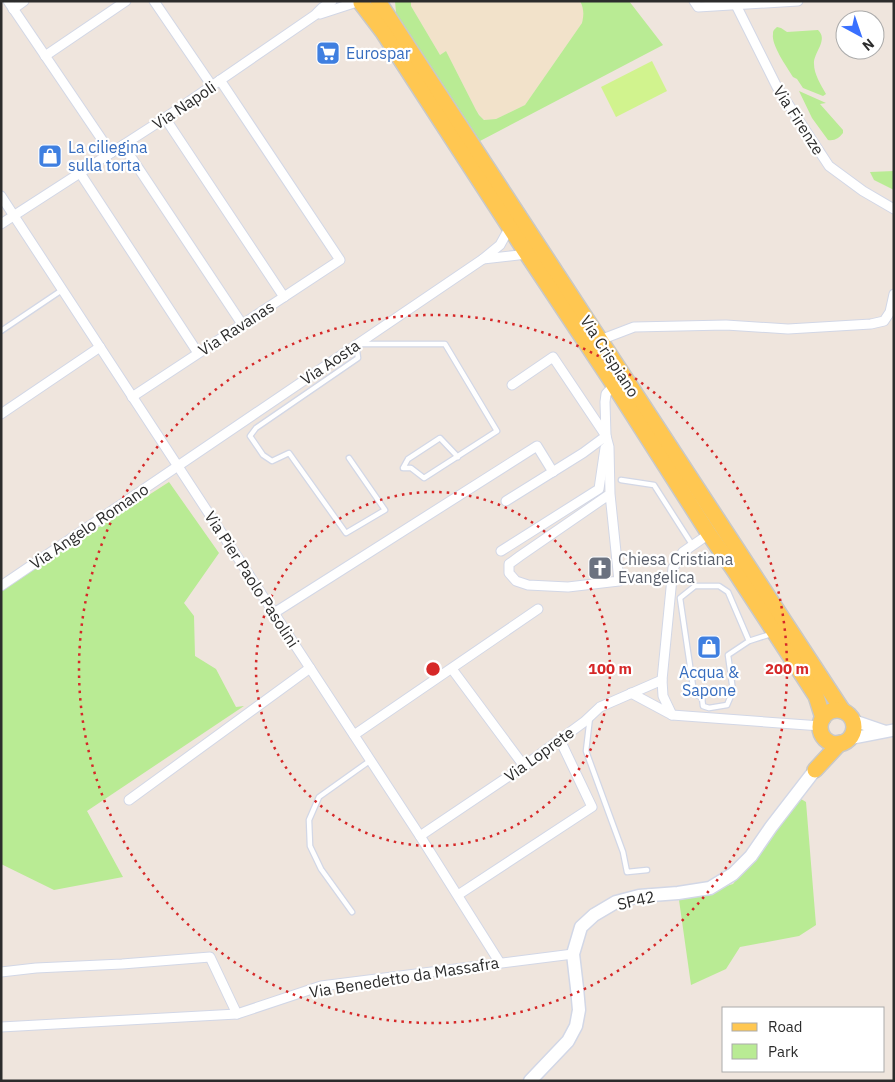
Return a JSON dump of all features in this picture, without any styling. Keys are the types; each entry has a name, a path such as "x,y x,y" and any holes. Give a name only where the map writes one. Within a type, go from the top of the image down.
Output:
{"main road":[{"name":"Via Crispiano","path":"378,1 847,715"},
{"name":"Via Crispiano","path":"361,2 614,385 816,696 822,726"},
{"path":"832,710 847,715 854,727 852,734 844,741 830,742 826,739 822,726 827,713 832,710"},
{"name":"SP42","path":"815,770 822,726"},
{"name":"SP42","path":"530,1081 568,1041 576,1026 578,1010 573,954 582,927 594,915 616,902 639,896 710,888 734,874 751,856 815,770 844,741"}],"street":[{"path":"24,1 11,5 111,153"},
{"path":"45,56 126,1"},
{"path":"154,1 216,83"},
{"name":"Via Napoli","path":"1,224 165,118 315,15 332,1"},
{"path":"694,1 698,7 798,1"},
{"name":"Via Napoli","path":"315,15 361,2"},
{"name":"Via Firenze","path":"736,5 777,88 830,166 863,191 894,209"},
{"name":"Via Ravanas","path":"132,397 340,260 216,83"},
{"path":"165,118 284,297"},
{"path":"122,145 242,324"},
{"path":"80,173 198,353"},
{"name":"Via Pier Paolo Pasolini","path":"1,196 420,836 500,963"},
{"path":"483,259 500,245 510,227"},
{"path":"483,259 527,254"},
{"name":"Via Aosta","path":"177,466 483,259"},
{"path":"600,340 634,327 726,325 788,329 871,324 884,321 890,312 894,294"},
{"path":"1,414 100,347"},
{"path":"506,501 554,472 606,436 553,356 512,385"},
{"name":"Via Crispiano","path":"501,551 599,489 606,436 606,394 614,385"},
{"name":"Via Crispiano","path":"606,436 609,447 610,494 619,581 568,587 536,585 516,581 509,573 509,564 610,494"},
{"path":"274,613 537,446 554,472"},
{"name":"Via Angelo Romano","path":"1,586 177,466"},
{"path":"672,715 663,696 662,680 673,568 683,552 709,534"},
{"path":"354,735 538,609"},
{"path":"129,800 310,668"},
{"path":"452,669 524,766"},
{"name":"Via Loprete","path":"420,836 524,766 560,740 600,707 662,680"},
{"path":"631,693 672,715 822,726"},
{"path":"847,715 890,731"},
{"path":"844,741 890,731"},
{"path":"458,895 592,807 560,740"},
{"name":"Via Benedetto da Massafra","path":"1,1027 237,1014 321,986 573,954"},
{"path":"1,972 210,957 237,1014"}],"lane":[{"path":"1,331 62,290"},
{"path":"349,458 385,510 346,532 289,453 272,461 263,455 250,436 256,428 358,358 356,344 445,344 497,431 458,457 424,478 411,468 403,468 408,459 440,438 458,457"},
{"path":"621,480 654,485 692,546"},
{"path":"749,641 728,592 719,586 695,586 680,598 694,693 702,698 703,706 709,708 727,705 733,691 728,655 749,641 775,632"},
{"path":"590,716 586,751 623,852 627,872 647,870"},
{"path":"352,912 320,869 310,846 309,820 319,797 370,760"}],"shaded area":[{"path":"411,1 580,1 584,15 582,23 525,105 496,119 485,120 476,110 446,51 440,55 411,6"}],"green space":[{"path":"395,1 411,1 411,6 440,55 446,51 476,110 484,120 496,119 525,105 582,23 583,12 580,1 629,1 663,45 480,141 396,13"},
{"path":"777,27 787,32 818,30 821,34 822,38 814,60 814,68 826,94 823,96 803,88 797,79 793,77 774,44 773,32"},
{"path":"652,61 667,91 616,117 601,87"},
{"path":"799,91 826,103 820,104 843,130 840,136 835,140 828,140 812,118"},
{"path":"894,171 894,190 874,180 870,172"},
{"path":"169,482 219,553 184,603 194,616 195,656 216,669 236,707 244,706 87,811 123,877 54,890 1,864 1,590"},
{"path":"801,799 806,802 816,925 799,936 740,947 726,969 691,985 679,900 733,884"}],"place":[{"name":"Eurospar","path":"328,53"},
{"name":"La ciliegina sulla torta","path":"50,156"},
{"name":"Chiesa Cristiana Evangelica","path":"600,568"},
{"name":"Acqua & Sapone","path":"709,647"}]}
